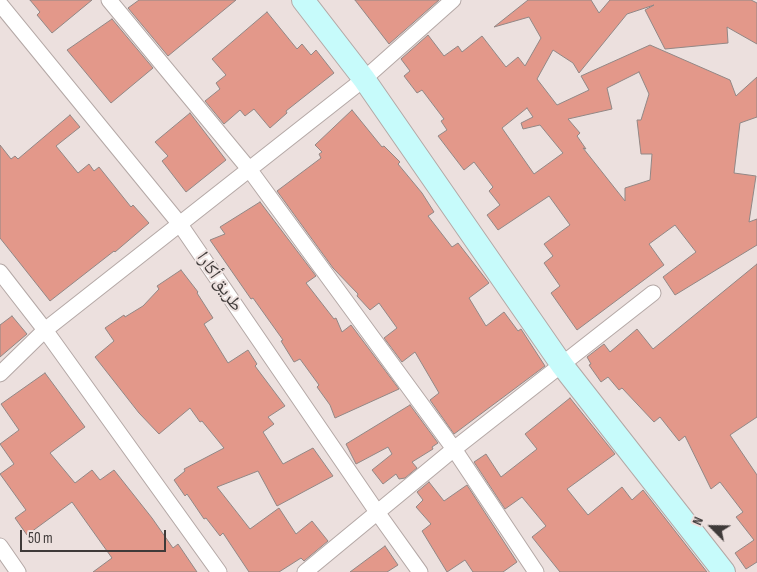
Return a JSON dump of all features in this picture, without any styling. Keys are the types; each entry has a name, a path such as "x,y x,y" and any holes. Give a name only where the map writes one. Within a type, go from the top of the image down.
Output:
{"street":[{"path":"109,0 249,169 454,449 536,572"},
{"path":"303,0 364,79 562,365 724,572"},
{"path":"0,374 45,330 364,79 453,0"},
{"name":"طريق أكارا","path":"0,4 179,223 420,572"},
{"path":"0,272 45,330 219,572"},
{"path":"305,572 454,449 653,293"},
{"path":"0,546 18,572"}],"building":[{"path":"30,0 92,0 52,33 37,15 40,12"},
{"path":"139,0 236,0 168,56 128,8"},
{"path":"355,0 439,0 389,44"},
{"path":"528,0 591,0 599,13 610,0 751,0 757,3 757,44 727,27 728,43 665,49 645,10 654,5 627,14 579,73 573,63 553,50 537,79 557,105 589,90 581,76 650,45 730,80 736,96 757,77 757,117 740,123 734,173 756,176 749,222 757,219 757,245 675,295 663,277 696,252 675,225 649,244 664,265 577,330 551,293 560,286 544,263 553,256 544,244 570,225 549,196 498,230 487,215 500,205 489,191 493,187 474,162 464,170 438,136 447,130 441,121 444,119 422,90 417,93 404,76 410,71 401,59 428,35 444,56 458,46 462,52 482,36 506,67 518,57 525,66 541,38 529,17 494,27","holes":["639,72 649,94 641,120 637,120 641,154 652,154 650,180 625,188 625,201 583,148 586,149 577,136 580,133 568,119 612,109 607,88","527,108 533,117 521,123 523,129 540,125 563,153 534,174 502,128"]},
{"path":"267,12 297,49 302,44 311,55 316,50 334,73 286,111 287,113 270,128 254,109 245,116 240,110 224,124 205,101 220,89 216,83 226,75 212,59"},
{"path":"112,19 153,68 111,103 67,50"},
{"path":"352,110 382,147 384,146 400,162 398,164 422,193 434,212 428,216 452,247 458,243 489,283 469,298 486,326 504,312 518,331 521,329 545,366 454,434 430,400 439,393 415,352 402,362 384,338 397,328 379,303 370,310 357,296 358,294 333,268 277,191 321,158 319,154 322,152 315,145"},
{"path":"190,113 226,160 186,192 162,161 168,156 155,142"},
{"path":"70,115 80,127 56,146 78,173 89,164 94,171 99,167 131,207 133,205 149,223 115,252 50,301 0,238 0,145 11,159 15,156 18,159"},
{"path":"260,202 316,276 306,283 334,319 336,318 342,332 351,325 399,389 335,418 330,405 317,387 319,385 300,359 294,362 281,341 283,340 253,298 251,299 210,240 225,234 220,227"},
{"path":"757,264 757,417 730,435 757,475 757,562 746,569 735,553 754,540 736,517 743,512 720,482 711,489 685,436 679,441 660,417 654,422 622,388 619,390 608,377 601,382 589,365 591,364 587,357 604,344 610,352 637,329 653,349"},
{"path":"181,270 198,292 213,318 204,324 228,363 248,350 257,364 255,366 285,406 268,417 274,424 263,432 283,464 313,448 333,476 277,506 258,471 217,487 250,529 279,508 296,534 312,521 328,541 304,561 301,558 279,572 249,572 223,533 220,536 206,518 204,519 187,494 185,496 174,480 185,471 184,469 224,448 202,421 200,422 190,408 159,434 139,413 95,357 114,341 105,328 124,315 125,317 143,306 159,289 157,286"},
{"path":"12,316 27,334 0,357 0,325"},
{"path":"45,373 85,427 50,453 75,483 92,470 100,480 114,470 173,548 178,544 197,572 93,572 112,558 72,502 27,535 15,518 26,510 0,474 14,464 0,444 19,430 1,404"},
{"path":"570,398 615,454 567,489 588,515 622,487 632,500 643,490 707,572 560,572 532,537 546,526 522,497 505,509 474,462 486,454 501,477 537,449 525,434"},
{"path":"410,405 438,443 432,447 433,449 412,462 417,468 405,478 399,479 396,474 383,484 372,470 392,454 388,447 356,464 346,444"},
{"path":"429,482 444,501 467,485 517,562 503,572 473,572 465,560 447,572 422,531 431,524 416,507 423,500 417,492"},
{"path":"385,546 398,565 387,572 350,572"}]}
